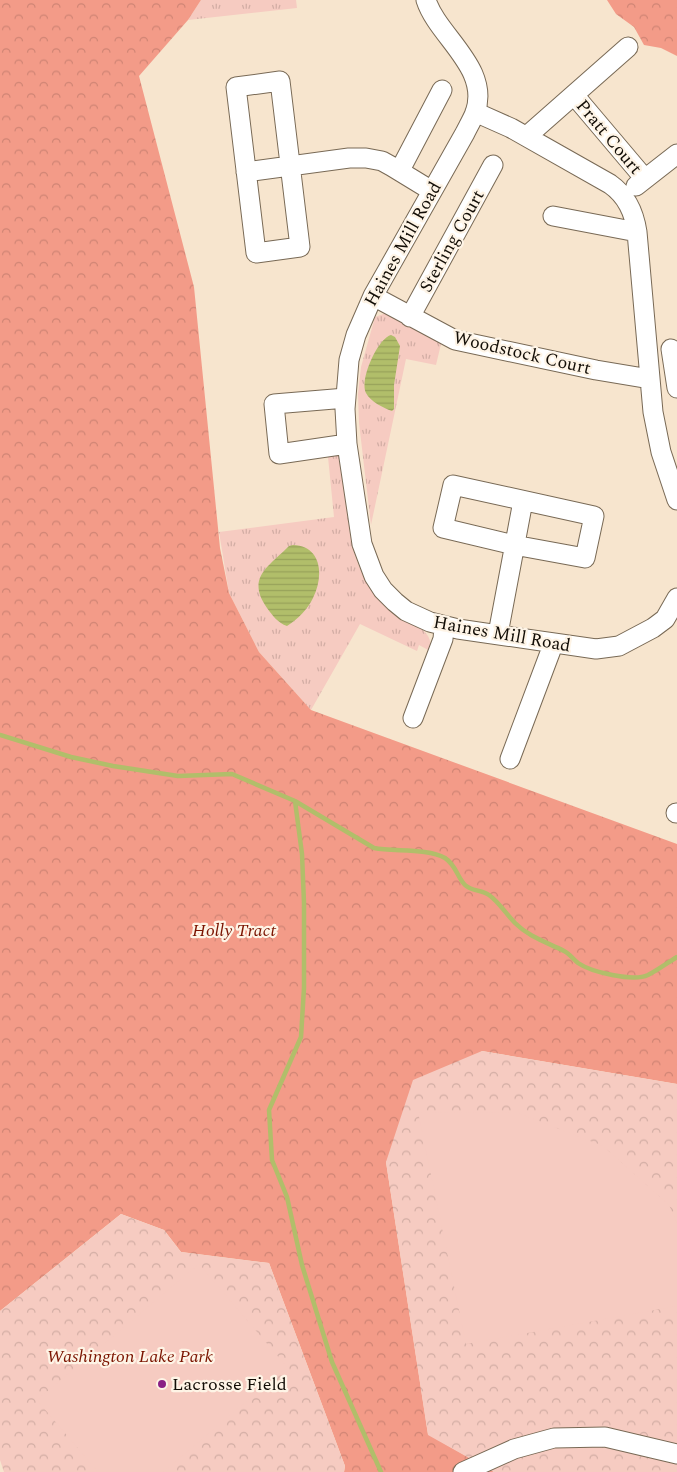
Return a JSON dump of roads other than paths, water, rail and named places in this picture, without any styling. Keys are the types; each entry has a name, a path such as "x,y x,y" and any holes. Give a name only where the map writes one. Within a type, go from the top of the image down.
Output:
{"street":[{"name":"Haines Mill Road","path":"426,0 434,17 472,71 476,93 475,112 373,296 352,348 347,375 346,398 348,444 358,527 374,576 383,590 406,611 430,622 444,626 596,649 612,648 653,628 664,619 676,604"},
{"name":"Pratt Court","path":"526,136 628,47"},
{"path":"280,81 300,247 256,253 246,172 236,87 280,81"},
{"path":"400,170 442,90"},
{"name":"Pratt Court","path":"574,95 645,179"},
{"path":"475,112 526,136 610,184 624,196 631,208 637,232 656,427 671,461 677,500"},
{"name":"Pratt Court","path":"624,196 677,154"},
{"path":"246,172 358,157 382,161 400,170 432,191"},
{"name":"Sterling Court","path":"410,317 493,165"},
{"path":"553,216 637,232"},
{"name":"Woodstock Court","path":"373,296 443,335 466,343 650,379"},
{"path":"647,350 674,349 677,388"},
{"path":"346,398 274,404 279,454 348,444"},
{"path":"453,485 523,500 594,516 585,558 514,545 443,528 453,485"},
{"path":"498,634 523,500"},
{"path":"413,718 443,639 444,626"},
{"path":"510,759 553,643"},
{"path":"463,1472 514,1449 554,1438 604,1437 677,1454"}],"waterway":[{"path":"0,735 71,757 113,766 178,776 232,774 295,801 374,848 420,851 438,855 452,864 465,885 489,895 520,928 532,936 566,952 578,963 592,970 623,977 641,977 652,973 677,957"},
{"path":"295,801 302,854 304,903 304,988 301,1037 269,1110 272,1160 287,1197 302,1265 332,1362 381,1472"}],"place":[{"name":"Lacrosse Field","path":"162,1384"}],"park label":[{"name":"Holly Tract","path":"234,930"},
{"name":"Washington Lake Park","path":"130,1356"}]}
